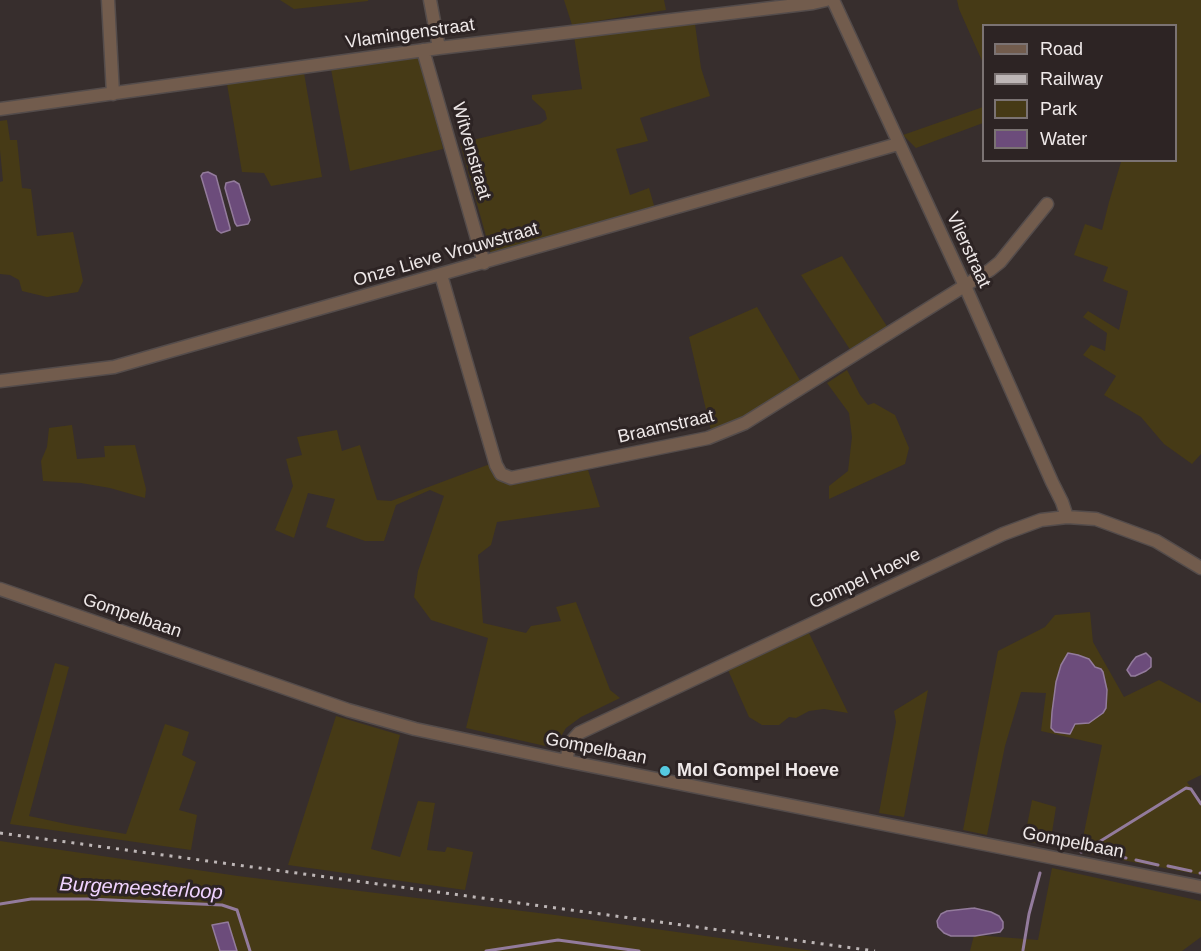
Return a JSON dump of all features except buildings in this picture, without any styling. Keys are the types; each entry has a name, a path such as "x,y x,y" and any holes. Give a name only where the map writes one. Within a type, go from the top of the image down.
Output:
{"street":[{"path":"108,0 113,94"},
{"path":"430,0 439,48"},
{"name":"Vlamingenstraat","path":"0,109 423,50 826,0"},
{"name":"Vlierstraat","path":"833,0 965,286 1067,517"},
{"name":"Witvenstraat","path":"423,50 484,263"},
{"name":"Onze Lieve Vrouwstraat","path":"0,381 114,367 898,144"},
{"name":"Braamstraat","path":"441,275 496,465 501,474 511,478 708,438 746,423 990,270 1000,262 1047,204"},
{"name":"Gompel Hoeve","path":"566,761 570,743 579,733 1003,534 1041,520 1067,517 1096,519 1156,541 1201,568"},
{"name":"Gompelbaan","path":"0,589 348,710 416,729 1201,887"}],"green space":[{"path":"280,0 368,0 368,1 294,9"},
{"path":"564,0 664,0 666,10 572,25"},
{"path":"957,0 1201,0 1201,454 1192,464 1164,444 1141,417 1104,395 1116,376 1083,355 1091,345 1105,351 1107,333 1083,317 1088,311 1119,330 1128,291 1103,281 1108,267 1074,255 1085,224 1102,230 1121,162 1177,162 1177,24 982,24 982,61"},
{"path":"695,24 701,68 710,96 640,118 648,141 616,149 630,195 649,188 655,209 491,254 460,143 540,124 547,119 545,111 532,99 532,95 582,89 574,36"},
{"path":"418,58 443,149 350,171 331,69"},
{"path":"304,73 322,177 271,186 264,173 242,172 227,84"},
{"path":"982,107 982,123 916,148 903,135"},
{"path":"7,120 10,140 17,140 22,188 31,189 37,236 73,232 83,281 78,292 47,297 22,291 19,280 10,275 0,274 0,182 3,181 0,121"},
{"path":"842,256 888,328 851,351 801,275"},
{"path":"757,307 801,382 747,417 711,431 689,337"},
{"path":"847,370 868,405 874,403 895,415 909,448 905,464 829,499 829,486 848,471 852,437 849,413 827,383"},
{"path":"72,425 77,459 105,457 104,446 135,445 146,489 145,498 81,483 43,481 41,461 47,447 49,428"},
{"path":"337,430 342,451 360,445 377,500 391,501 490,464 495,477 503,483 512,485 588,470 600,507 497,522 491,545 478,555 483,623 526,633 531,626 561,621 556,607 576,602 610,690 620,698 581,717 566,728 554,748 466,728 488,638 431,620 414,597 418,571 444,496 430,490 396,505 384,541 365,541 326,527 335,499 308,493 294,538 275,530 293,486 286,459 302,455 297,437"},
{"path":"1090,612 1093,642 1124,697 1159,680 1201,703 1201,775 1187,782 1201,802 1201,875 1080,852 1102,745 1041,731 1046,693 1021,692 1005,746 987,835 963,830 998,651 1045,627 1055,615"},
{"path":"809,633 848,713 824,709 809,711 796,718 789,717 779,725 762,725 749,717 728,670"},
{"path":"55,663 69,667 29,816 126,834 165,724 189,732 182,755 196,762 179,810 197,815 191,850 10,824"},
{"path":"928,690 904,817 879,813 896,722 894,711"},
{"path":"336,716 400,735 371,849 400,857 418,801 435,803 427,850 445,852 447,847 473,852 465,890 288,865"},
{"path":"1032,800 1056,807 1050,845 1024,841"},
{"path":"0,841 238,876 555,915 813,951 0,951"},
{"path":"1052,868 1201,901 1201,937 1182,951 970,951 974,935 1038,940"}],"water":[{"path":"208,172 216,176 230,228 221,233 217,230 201,176"},
{"path":"234,181 239,184 250,220 248,224 237,226 235,223 225,188 226,183"},
{"path":"1068,653 1089,659 1095,667 1101,669 1107,690 1106,708 1103,713 1089,723 1075,724 1070,734 1055,732 1051,728 1056,682 1061,665"},
{"path":"1146,653 1151,658 1151,667 1131,676 1127,670 1132,662 1136,657"},
{"path":"974,908 999,916 1003,922 1000,932 975,936 951,936 938,927 937,921 941,914 947,911"},
{"path":"228,922 237,951 220,951 212,925"}],"waterway":[{"path":"1086,850 1186,788 1191,789 1201,804"},
{"name":"Burgemeesterloop","path":"1081,852 1086,850 1126,858"},
{"name":"Burgemeesterloop","path":"1136,860 1158,865"},
{"name":"Burgemeesterloop","path":"1168,866 1191,871"},
{"name":"Burgemeesterloop","path":"1023,950 1029,914 1040,873"},
{"name":"Burgemeesterloop","path":"0,904 31,899 89,899 222,905 237,910 250,951"},
{"name":"Burgemeesterloop","path":"486,951 558,940 639,951"}],"railway":[{"path":"0,833 875,951"}],"place":[{"name":"Mol Gompel Hoeve","path":"665,771"}]}
